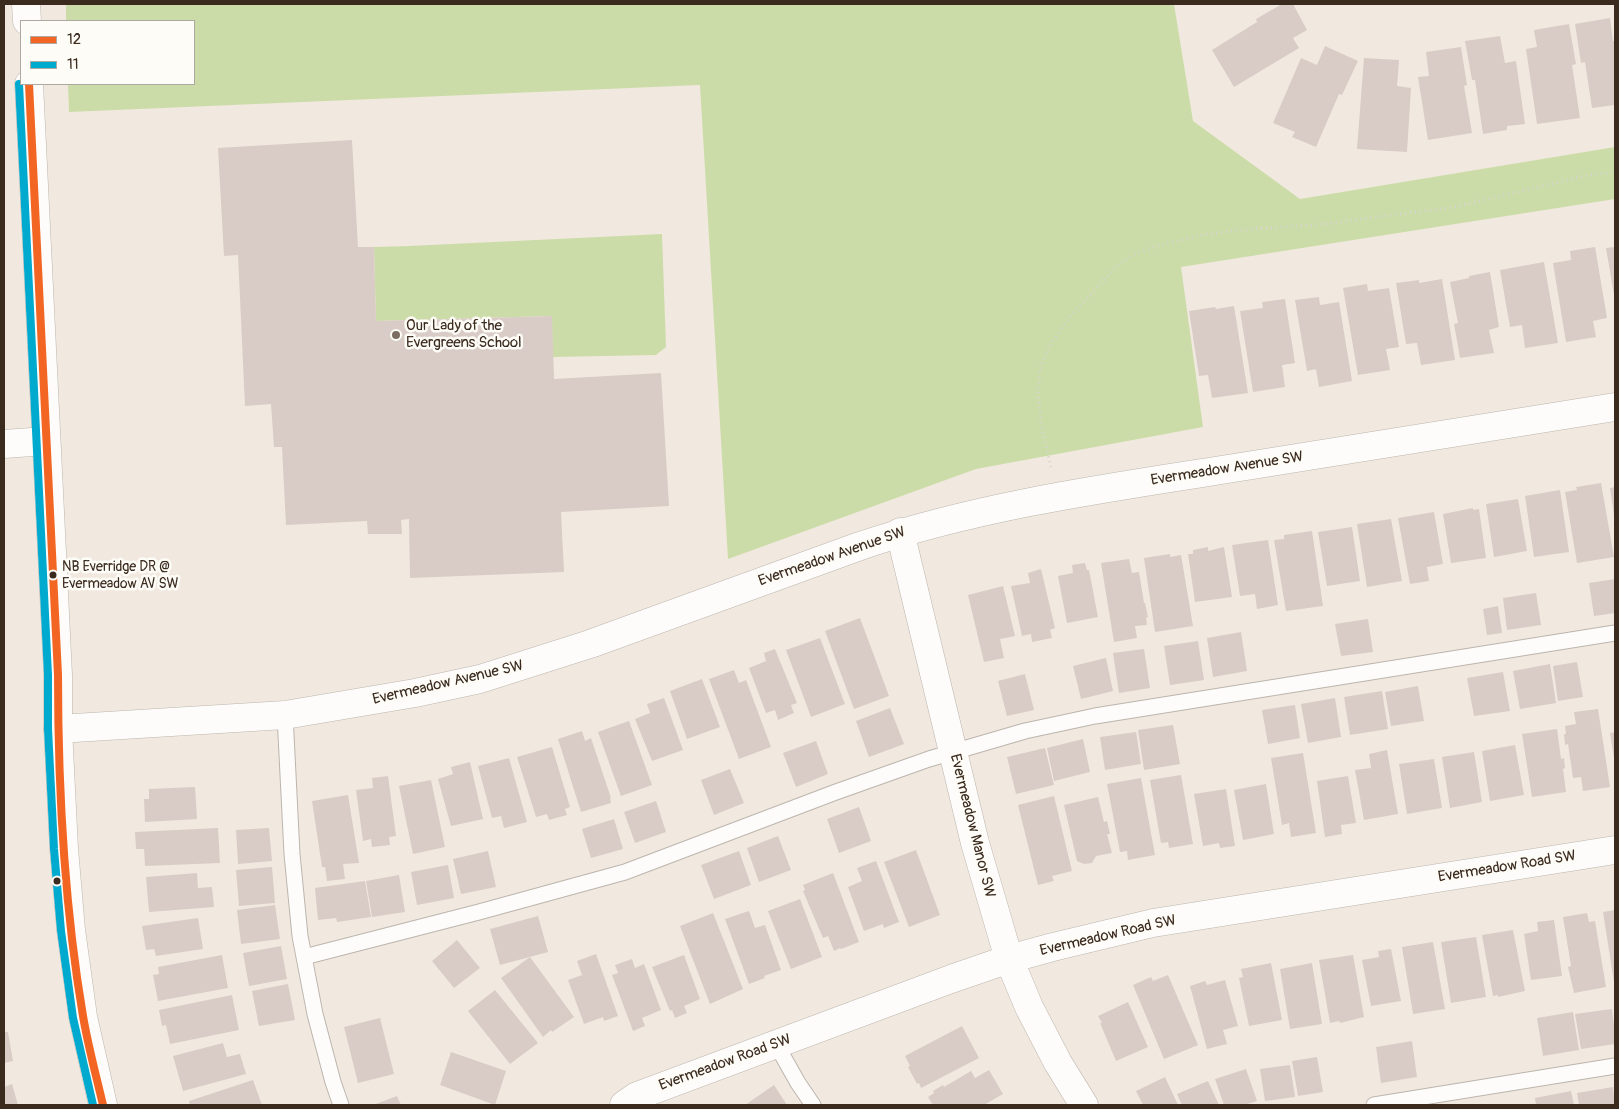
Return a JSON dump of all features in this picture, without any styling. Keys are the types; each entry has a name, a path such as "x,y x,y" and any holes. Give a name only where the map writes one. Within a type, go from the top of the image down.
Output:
{"street":[{"path":"26,4 27,20"},
{"path":"29,85 58,676 58,729 64,849 70,930 82,1017 103,1105"},
{"name":"Evermeadow Avenue SW","path":"58,729 285,715 415,694 480,679 590,644 900,532 978,513 1056,496 1615,407"},
{"path":"4,444 46,442"},
{"name":"Evermeadow Manor SW","path":"900,532 953,752 1009,960 1029,1007 1058,1063 1084,1105"},
{"name":"Evermeadow Road SW","path":"624,1105 637,1096 951,979 1053,947 1153,923 1615,850"}],"lane":[{"path":"304,957 626,872 846,789 953,752 1025,731 1095,716 1615,634"},
{"path":"285,715 292,854 300,936 315,1014 341,1105"},
{"path":"776,1044 813,1105"},
{"path":"1374,1105 1615,1066"}],"path":[{"path":"1056,496 1042,430 1038,392 1040,370 1049,347 1067,320 1117,266 1136,253 1160,244 1206,234 1316,225 1454,207 1590,175 1615,172"}],"green space":[{"path":"66,4 1174,4 1193,121 1300,199 1615,147 1615,199 1181,267 1203,427 976,469 728,559 700,85 69,112 68,85 195,85 195,20 66,20"},
{"path":"662,234 666,347 656,355 553,357 551,316 376,321 374,247"}],"building":[{"path":"1282,4 1293,4 1307,30 1293,38 1299,48 1234,87 1212,50 1257,22 1256,19"},
{"path":"1610,18 1613,41 1615,41 1615,105 1592,108 1585,62 1581,63 1575,24"},
{"path":"1569,24 1576,64 1572,65 1580,118 1537,124 1526,49 1537,47 1534,30"},
{"path":"1500,36 1505,63 1516,61 1525,124 1507,126 1507,130 1483,134 1475,80 1472,80 1465,41"},
{"path":"1325,46 1358,61 1342,95 1339,94 1316,147 1292,137 1295,132 1273,123 1301,58 1317,65"},
{"path":"1461,47 1467,85 1464,86 1472,133 1428,140 1418,77 1429,76 1426,52"},
{"path":"1364,58 1399,60 1397,86 1411,88 1407,152 1357,149"},
{"path":"352,140 358,247 374,247 376,321 552,316 554,379 661,373 669,506 561,512 564,572 410,578 409,519 401,520 402,534 368,534 367,521 286,525 282,447 274,447 271,404 245,406 238,255 224,256 218,148"},
{"path":"1595,247 1607,318 1593,321 1596,337 1566,342 1553,263 1571,260 1570,251"},
{"path":"1615,247 1615,295 1614,295 1606,248"},
{"path":"1544,262 1558,343 1525,348 1522,325 1510,327 1500,270"},
{"path":"1490,272 1499,327 1489,330 1494,353 1460,358 1454,324 1458,323 1450,282"},
{"path":"1442,279 1455,360 1421,365 1417,343 1406,344 1396,283 1419,280 1419,283"},
{"path":"1367,284 1368,291 1389,288 1399,347 1386,349 1390,370 1358,375 1343,288"},
{"path":"1319,297 1320,305 1339,302 1352,381 1319,387 1316,369 1307,371 1295,300"},
{"path":"1285,299 1295,363 1282,365 1285,387 1253,392 1240,311 1263,308 1262,302"},
{"path":"1234,306 1248,393 1212,398 1208,375 1199,376 1189,311"},
{"path":"1601,483 1614,557 1577,563 1565,492 1577,490 1576,487"},
{"path":"1615,487 1615,516 1614,516 1610,488"},
{"path":"1560,490 1569,552 1534,557 1525,496"},
{"path":"1518,499 1527,551 1494,557 1486,504"},
{"path":"1473,508 1473,510 1479,509 1486,558 1451,563 1443,514"},
{"path":"1434,512 1443,564 1427,567 1429,581 1410,584 1398,518"},
{"path":"1391,519 1402,581 1367,587 1357,524"},
{"path":"1352,527 1360,581 1327,586 1318,532"},
{"path":"1312,531 1323,606 1286,611 1274,540 1284,539 1284,535"},
{"path":"1268,540 1278,605 1257,609 1255,594 1240,596 1232,545"},
{"path":"1208,547 1208,551 1224,547 1232,597 1195,602 1188,554 1193,554 1193,550"},
{"path":"1170,554 1170,557 1181,555 1193,626 1155,632 1144,558"},
{"path":"1129,559 1132,573 1139,572 1148,617 1146,618 1147,625 1135,626 1137,638 1114,642 1101,563"},
{"path":"1085,563 1087,570 1089,570 1098,617 1067,623 1058,576 1073,573 1072,565"},
{"path":"1041,569 1055,628 1050,630 1052,638 1032,642 1031,634 1022,636 1011,586 1030,583 1028,573"},
{"path":"1615,579 1615,613 1594,616 1589,583"},
{"path":"1003,586 1015,636 1000,639 1004,658 984,662 968,595"},
{"path":"1536,593 1541,625 1507,630 1503,598"},
{"path":"1498,606 1502,633 1487,635 1483,609"},
{"path":"860,618 889,696 854,709 825,631"},
{"path":"1368,619 1373,652 1341,656 1335,624"},
{"path":"1241,632 1247,671 1213,677 1207,638"},
{"path":"820,638 845,704 811,717 786,650"},
{"path":"1198,641 1204,680 1170,685 1164,646"},
{"path":"775,649 797,703 791,705 794,713 778,720 775,710 766,713 749,668 766,661 764,653"},
{"path":"1144,649 1150,688 1119,693 1113,653"},
{"path":"1106,658 1113,691 1081,699 1073,666"},
{"path":"1577,662 1583,697 1558,701 1553,666"},
{"path":"1550,664 1556,703 1520,709 1513,671"},
{"path":"734,670 739,683 746,680 771,747 739,759 709,679"},
{"path":"1503,672 1510,711 1474,716 1467,678"},
{"path":"1025,674 1034,710 1007,716 998,681"},
{"path":"702,679 720,727 687,739 670,691"},
{"path":"1418,686 1424,721 1391,726 1385,692"},
{"path":"1382,691 1388,729 1350,735 1344,697"},
{"path":"664,698 683,750 652,761 635,719 650,713 647,704"},
{"path":"1335,698 1341,737 1308,743 1301,704"},
{"path":"1295,705 1300,738 1268,744 1262,710"},
{"path":"890,708 904,744 869,757 856,721"},
{"path":"1598,709 1610,787 1583,791 1581,777 1573,778 1568,744 1565,745 1565,726 1576,724 1574,712"},
{"path":"629,721 652,785 621,796 598,732"},
{"path":"1173,725 1180,764 1144,770 1138,730"},
{"path":"1557,729 1561,759 1564,758 1565,768 1563,769 1566,792 1532,797 1522,734"},
{"path":"582,731 585,741 591,738 611,803 581,812 558,739"},
{"path":"1136,732 1141,764 1105,770 1100,737"},
{"path":"1615,732 1615,757 1614,758 1610,733"},
{"path":"1083,739 1090,772 1054,781 1047,748"},
{"path":"816,741 828,774 796,787 783,753"},
{"path":"1515,745 1524,795 1490,801 1482,751"},
{"path":"552,747 570,807 565,809 567,815 549,820 547,814 536,817 517,757"},
{"path":"1045,748 1054,785 1016,794 1007,757"},
{"path":"1387,750 1398,814 1364,820 1355,770 1371,768 1369,754"},
{"path":"1474,752 1482,802 1450,808 1442,757"},
{"path":"1303,753 1316,833 1291,837 1289,823 1282,825 1271,758"},
{"path":"509,758 527,822 504,828 501,816 492,818 478,766"},
{"path":"1434,759 1442,808 1407,814 1399,764"},
{"path":"470,762 483,819 451,826 438,779 453,774 451,767"},
{"path":"730,769 744,803 714,815 701,780"},
{"path":"1181,775 1193,844 1169,848 1168,842 1161,843 1150,780"},
{"path":"388,776 396,836 389,837 390,845 372,847 371,839 363,841 356,790 373,788 372,778"},
{"path":"1348,776 1356,823 1341,825 1342,834 1325,837 1317,781"},
{"path":"1141,778 1155,855 1128,860 1127,851 1120,852 1107,784"},
{"path":"431,780 445,847 413,854 399,786"},
{"path":"1266,784 1274,834 1243,840 1234,790"},
{"path":"195,787 197,819 145,822 144,799 149,799 149,789"},
{"path":"1226,789 1235,846 1220,848 1219,843 1203,846 1194,794"},
{"path":"348,795 359,863 343,864 345,879 327,881 325,867 322,867 312,801"},
{"path":"1054,796 1072,871 1052,876 1054,881 1038,885 1018,805"},
{"path":"1098,797 1104,822 1107,821 1110,834 1107,834 1112,853 1096,856 1092,863 1084,864 1077,861 1064,805"},
{"path":"656,801 666,832 635,843 624,812"},
{"path":"859,807 871,841 839,853 827,819"},
{"path":"614,819 623,849 591,858 582,829"},
{"path":"218,828 220,863 145,866 144,849 136,849 135,832"},
{"path":"269,828 272,861 238,864 236,830"},
{"path":"778,836 791,870 759,882 747,848"},
{"path":"916,850 940,915 909,927 884,862"},
{"path":"488,851 496,887 461,894 453,859"},
{"path":"739,851 751,885 714,899 701,865"},
{"path":"876,861 899,922 884,928 883,924 864,931 848,887 862,881 857,868"},
{"path":"448,865 454,898 417,905 411,872"},
{"path":"272,867 275,903 239,906 236,870"},
{"path":"197,873 198,888 212,887 214,907 149,912 146,877"},
{"path":"833,873 859,942 834,951 828,936 823,938 803,891 805,890 803,885"},
{"path":"399,875 405,912 372,917 366,881"},
{"path":"365,881 371,917 337,922 336,918 318,920 315,888"},
{"path":"800,899 822,957 791,969 768,911"},
{"path":"275,905 280,939 241,944 237,910"},
{"path":"1615,910 1615,982 1614,982 1603,912"},
{"path":"749,911 755,928 765,925 781,970 749,984 725,919"},
{"path":"713,913 743,989 710,1004 680,926"},
{"path":"1587,913 1589,922 1595,921 1606,987 1574,993 1568,967 1571,966 1563,917"},
{"path":"538,916 548,952 500,965 490,929"},
{"path":"198,918 203,949 156,956 154,949 146,950 142,926"},
{"path":"1554,920 1562,976 1531,980 1524,934 1538,931 1537,922"},
{"path":"1513,930 1525,991 1498,997 1498,995 1493,996 1482,935"},
{"path":"1476,937 1486,997 1451,1003 1441,942"},
{"path":"457,940 480,968 454,988 432,961"},
{"path":"1433,942 1445,1009 1413,1014 1402,947"},
{"path":"281,946 287,979 249,986 243,953"},
{"path":"1391,949 1401,1001 1371,1006 1362,960 1379,957 1378,951"},
{"path":"596,954 618,1016 604,1021 603,1017 584,1024 568,980 582,975 577,961"},
{"path":"222,955 228,988 158,1001 153,975 159,974 158,967"},
{"path":"684,955 700,999 684,1006 687,1013 675,1018 672,1010 670,1011 652,967"},
{"path":"1353,955 1364,1017 1340,1023 1339,1021 1330,1023 1319,960"},
{"path":"530,957 574,1017 552,1032 551,1030 543,1037 501,978"},
{"path":"632,959 635,968 644,964 661,1010 642,1018 645,1026 633,1031 612,975 618,973 615,965"},
{"path":"1271,963 1282,1020 1249,1026 1239,978 1243,977 1241,969"},
{"path":"1312,963 1322,1024 1290,1029 1280,969"},
{"path":"1168,975 1198,1045 1164,1059 1133,985 1151,977 1153,981"},
{"path":"1225,980 1238,1026 1223,1030 1227,1044 1207,1049 1190,986 1205,981 1207,985"},
{"path":"288,984 295,1020 259,1026 252,991"},
{"path":"495,990 538,1043 510,1064 468,1011"},
{"path":"232,995 239,1030 170,1044 166,1025 162,1026 159,1010"},
{"path":"1128,1002 1148,1047 1116,1061 1098,1016"},
{"path":"1612,1009 1615,1044 1581,1049 1575,1014"},
{"path":"1573,1012 1579,1050 1543,1056 1537,1018"},
{"path":"380,1018 394,1074 358,1083 344,1027"},
{"path":"962,1026 979,1058 921,1088 908,1067 910,1066 905,1056"},
{"path":"4,1032 8,1032 13,1061 4,1063"},
{"path":"1412,1041 1417,1077 1381,1083 1376,1047"},
{"path":"223,1043 227,1057 240,1054 246,1074 183,1091 173,1056"},
{"path":"451,1052 506,1071 495,1105 440,1085"},
{"path":"1317,1057 1323,1092 1298,1096 1292,1061"},
{"path":"1290,1065 1295,1097 1265,1101 1260,1069"},
{"path":"1246,1069 1257,1101 1244,1105 1224,1105 1215,1079"},
{"path":"989,1070 1003,1094 984,1105 933,1105 928,1097 934,1093 933,1091 943,1085 944,1087 971,1071 975,1078"},
{"path":"1165,1077 1178,1105 1143,1105 1136,1091"},
{"path":"253,1080 262,1105 190,1105 189,1101"},
{"path":"1208,1081 1219,1105 1182,1105 1177,1094"},
{"path":"12,1084 18,1105 4,1105 4,1087"},
{"path":"774,1085 787,1105 745,1105"},
{"path":"1613,1087 1615,1105 1579,1105 1577,1093"},
{"path":"1571,1091 1574,1105 1536,1105 1535,1098"},
{"path":"397,1096 401,1105 373,1105"}],"transit line":[{"name":"11","path":"19,84 48,675 48,729 54,849 61,931 73,1018 93,1105"},
{"name":"12","path":"29,85 58,675 63,846 76,974 87,1038 103,1105"}],"place":[{"name":"Our Lady of the Evergreens School","path":"396,335"},
{"name":"NB Everridge DR @ Evermeadow AV SW","path":"53,575"}]}
